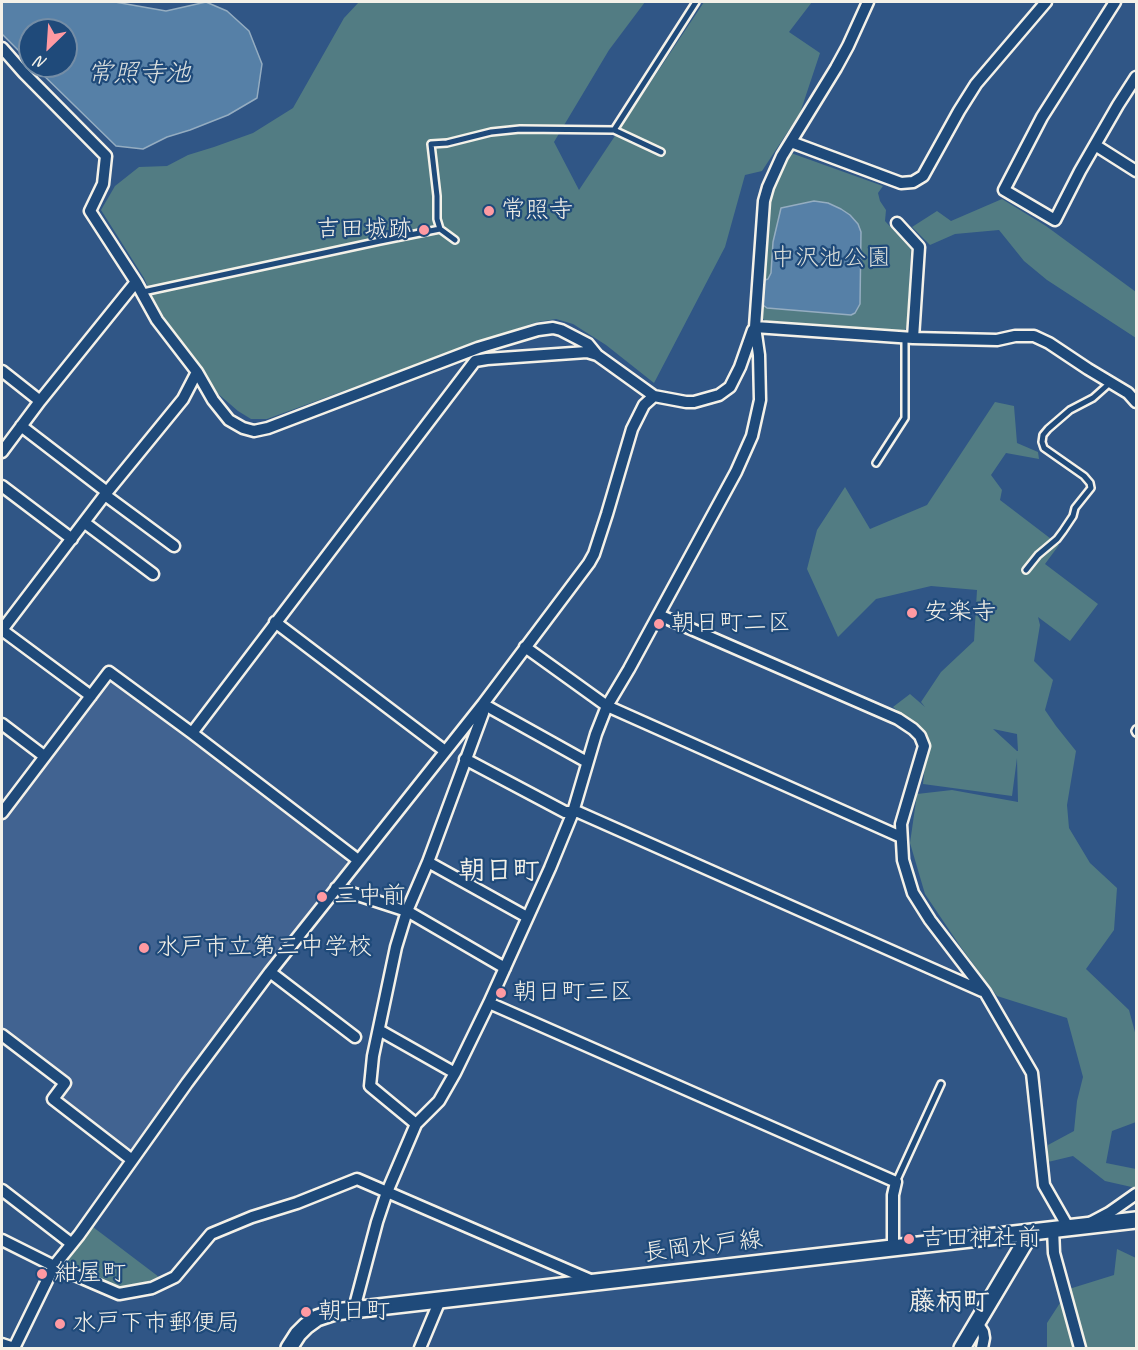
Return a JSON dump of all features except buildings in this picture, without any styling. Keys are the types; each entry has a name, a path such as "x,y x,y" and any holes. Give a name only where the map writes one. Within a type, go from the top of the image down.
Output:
{"main road":[{"name":"長岡水戸線","path":"289,1348 298,1334 317,1318 354,1309 1136,1221"},
{"path":"962,1348 1031,1232"}],"street":[{"path":"2,48 106,156 103,183 90,211 158,320 197,372 213,400 230,420 243,428 254,431 268,428 478,348 538,330 553,328 588,344 597,355 654,396 694,402 719,396 725,392 741,367 754,327 764,201 768,187 782,156 840,60 868,2"},
{"path":"790,142 901,183 913,182 923,176 976,84 1046,2"},
{"path":"1115,2 1042,117 1004,190 1055,220 1080,171 1137,77"},
{"path":"1095,145 1137,171"},
{"path":"897,224 919,247 909,338"},
{"path":"2,452 40,401 138,287"},
{"path":"754,327 909,338 997,340 1015,336 1034,336 1111,382 1137,402"},
{"path":"354,1309 387,1192 416,1124 439,1101 455,1073 550,868 573,812 587,762 607,706 736,472 752,436 760,400 759,355 754,327"},
{"path":"192,733 475,361 587,352 597,355"},
{"path":"2,372 40,401"},
{"path":"91,696 2,630 106,493 183,399 197,372"},
{"path":"2,1344 14,1348 54,1266 270,972 483,704 589,563 608,514 632,429 644,405 654,396"},
{"path":"21,426 174,546"},
{"path":"2,486 72,539"},
{"path":"85,523 153,574"},
{"path":"659,615 898,719 920,736 924,746 901,824 903,860 913,893 930,920 985,992 1032,1073 1044,1185 1061,1228 1054,1253 1080,1348"},
{"path":"275,622 445,752"},
{"path":"525,647 607,706 901,837"},
{"path":"2,813 109,672 358,860"},
{"path":"416,1124 370,1086 373,1056 396,947 407,911 428,862 483,713 483,704"},
{"path":"483,704 587,762"},
{"path":"2,724 44,756"},
{"path":"465,759 565,812 578,812 985,992"},
{"path":"428,862 527,917"},
{"path":"336,888 407,911 505,968"},
{"path":"270,972 355,1037"},
{"path":"489,1003 896,1182 893,1195 893,1247"},
{"path":"379,1030 455,1073"},
{"path":"2,1035 65,1083 53,1099 132,1160"},
{"path":"2,1240 54,1266 119,1294 152,1288 175,1277 211,1234 357,1179 596,1282"},
{"path":"2,1190 72,1244"},
{"path":"1087,1225 1137,1194"},
{"path":"420,1348 440,1300"},
{"path":"977,1323 983,1332 982,1348"}],"lane":[{"path":"614,130 696,2"},
{"path":"455,240 440,229 437,219 432,144 447,143 491,132 520,129 614,130 661,152"},
{"path":"138,287 440,229"},
{"path":"876,463 905,418 909,338"},
{"path":"1026,570 1038,555 1057,539 1091,488 1084,476 1044,448 1043,435 1070,410 1093,398 1111,382"},
{"path":"896,1182 940,1084"}],"shaded area":[{"name":"水戸市立第三中学校","path":"110,683 119,683 345,859 348,866 131,1152 59,1100 71,1082 2,1030 2,821 103,689"}],"green space":[{"path":"359,2 645,2 609,50 554,142 579,190 704,2 812,2 789,32 820,53 800,113 762,171 745,175 725,247 654,383 606,345 573,324 556,319 537,322 478,342 267,419 251,419 216,392 164,317 144,278 101,210 115,186 139,167 167,166 188,155 253,133 293,108 344,18"},
{"name":"中沢池公園","path":"791,153 883,186 878,193 886,210 885,221 911,249 907,327 903,333 843,326 766,322 760,315 770,204 777,180"},
{"path":"1002,199 1046,226 1136,292 1136,338 1047,280 1024,261 999,230 955,234 930,245 912,227 937,211 951,221"},
{"path":"995,402 1014,406 1017,443 1038,452 1039,459 1006,453 991,475 1002,490 1000,500 1059,545 1045,564 1098,604 1070,641 1038,617 1040,625 1034,661 1053,680 1045,710 1076,751 1067,805 1069,828 1090,863 1117,888 1114,930 1086,969 1129,1010 1136,1036 1136,1122 1112,1131 1106,1163 1136,1169 1136,1188 1105,1181 1073,1156 1048,1162 1048,1145 1074,1131 1077,1101 1083,1077 1067,1018 997,996 925,894 910,843 917,794 952,790 1018,802 1017,758 1012,796 923,784 928,736 893,707 910,694 925,707 921,702 941,672 974,641 977,590 931,586 876,599 838,637 807,569 817,530 845,487 870,529 927,505","holes":["993,729 1017,734 1018,751"]},
{"path":"93,1227 159,1277 123,1291 66,1266 67,1261"},
{"path":"1117,1249 1136,1258 1136,1348 1047,1348 1047,1323 1069,1289 1114,1275"}],"water":[{"name":"常照寺池","path":"2,2 115,2 166,11 206,2 227,11 249,31 262,64 257,98 228,115 167,137 143,149 116,146 46,78 78,78 78,18 18,18 18,50 2,34"},
{"path":"814,201 828,203 841,209 858,224 861,232 860,304 855,313 851,315 767,308 763,305 762,294 765,280 771,273 773,242 781,208"}],"place":[{"name":"常照寺","path":"489,211"},
{"name":"吉田城跡","path":"424,230"},
{"name":"安楽寺","path":"912,613"},
{"name":"朝日町二区","path":"659,624"},
{"name":"三中前","path":"322,897"},
{"name":"水戸市立第三中学校","path":"144,948"},
{"name":"朝日町三区","path":"501,993"},
{"name":"吉田神社前","path":"909,1239"},
{"name":"紺屋町","path":"42,1274"},
{"name":"朝日町","path":"306,1312"},
{"name":"水戸下市郵便局","path":"60,1324"}],"district":[{"name":"朝日町","path":"499,872"},
{"name":"藤柄町","path":"949,1303"}]}
